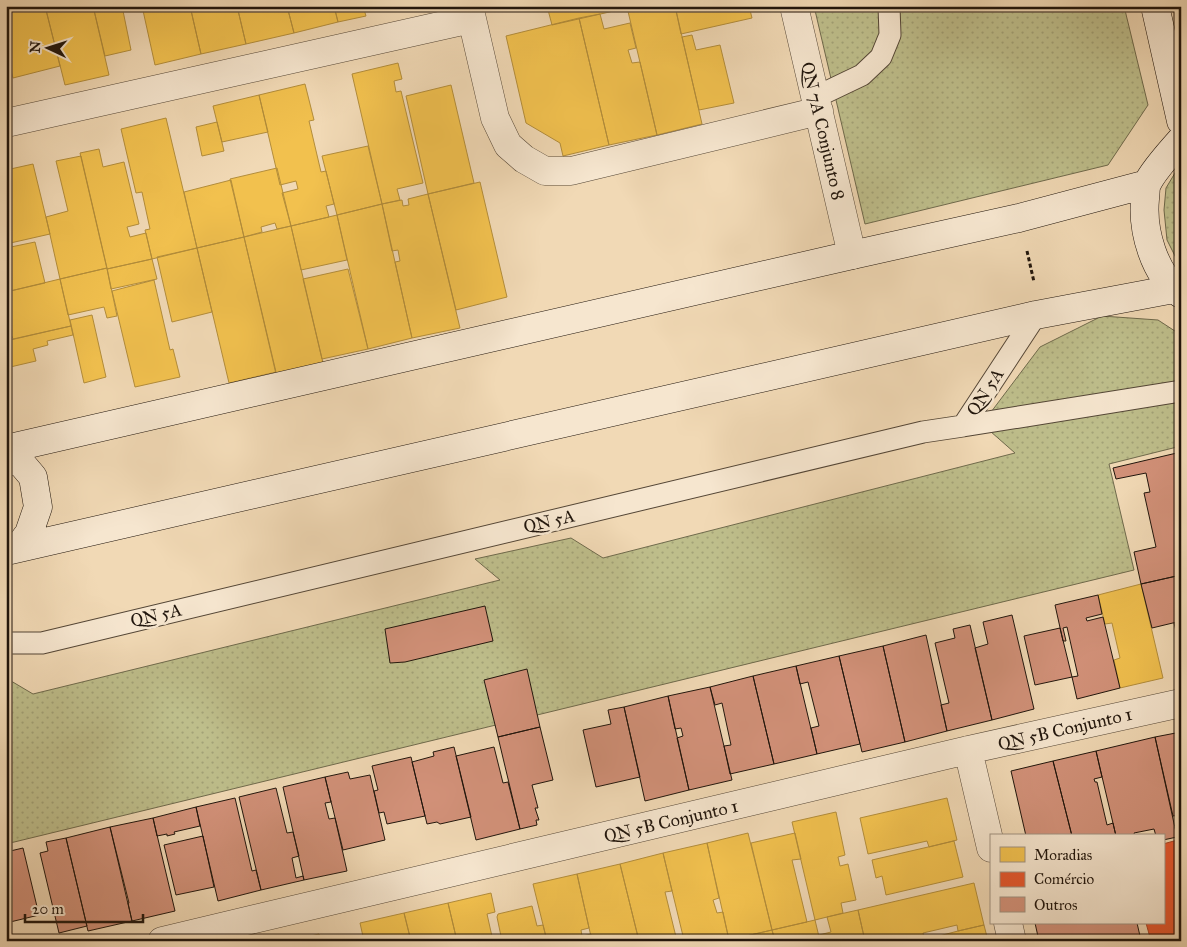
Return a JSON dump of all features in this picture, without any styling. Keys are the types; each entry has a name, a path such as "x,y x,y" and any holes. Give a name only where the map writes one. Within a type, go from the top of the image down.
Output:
{"main road":[{"name":"QN 7A Conjunto 8","path":"794,6 852,255"},
{"path":"1155,6 1181,121"},
{"path":"6,123 470,12 494,118 508,145 524,159 545,171 571,171 817,104"},
{"path":"12,549 1038,314 1177,292 1160,270 1149,242 1144,212 1147,184 1181,140"},
{"path":"6,449 1019,218 1147,184"},
{"path":"6,457 22,464 33,476 38,507 29,533 12,549"},
{"name":"QN 5B Conjunto 1","path":"162,941 968,750 1181,703"},
{"path":"968,750 990,844"},
{"path":"1008,924 1012,941"}],"lane":[{"path":"817,104 862,75 881,57 890,35 889,6"},
{"name":"QN 5A","path":"6,643 42,643 922,432 963,426 1038,314"},
{"path":"963,426 1181,391"}],"path":[{"path":"1019,218 1038,314"}],"green space":[{"path":"814,6 1124,6 1148,105 1108,165 865,224"},
{"path":"1181,163 1181,268 1167,240 1164,210 1166,188"},
{"path":"1102,316 1158,320 1181,335 1181,446 1109,464 1134,570 6,844 6,678 33,694 500,580 475,559 571,538 603,558 1015,453 982,424 1040,347"}],"building: Moradias":[{"path":"6,6 45,6 60,66 13,78 6,50"},
{"path":"45,6 93,6 109,75 65,85"},
{"path":"93,6 122,6 131,50 105,56"},
{"path":"142,6 190,6 201,54 155,65"},
{"path":"190,6 237,6 246,44 201,54"},
{"path":"237,6 287,6 294,33 246,44"},
{"path":"287,6 334,6 338,22 294,33"},
{"path":"334,6 363,6 366,16 338,22"},
{"path":"547,6 626,6 627,8 552,25"},
{"path":"675,6 702,124 657,135 627,7"},
{"path":"675,6 749,6 752,18 681,34"},
{"path":"600,14 604,29 630,23 636,48 628,50 632,63 640,62 657,135 609,145 579,18"},
{"path":"579,18 609,145 563,156 560,143 526,123 506,36"},
{"path":"692,35 696,50 720,45 734,103 699,110 682,37"},
{"path":"398,63 402,79 394,81 396,92 401,91 423,183 397,189 400,200 382,204 352,74"},
{"path":"305,84 314,120 309,121 321,172 326,171 334,204 326,206 329,217 291,226 282,193 298,189 296,181 280,185 259,95"},
{"path":"451,85 474,183 428,194 406,96"},
{"path":"259,95 268,132 222,142 213,106"},
{"path":"166,118 197,248 152,259 145,230 150,229 142,192 136,193 121,129"},
{"path":"217,122 224,151 202,156 196,127"},
{"path":"368,146 382,204 337,215 322,156"},
{"path":"99,149 103,167 124,162 139,224 127,227 130,237 146,233 152,259 107,269 80,153"},
{"path":"81,156 107,268 60,279 46,217 68,211 56,161"},
{"path":"33,164 50,234 6,244 6,170"},
{"path":"277,168 291,226 277,229 275,223 261,227 262,232 244,237 230,179"},
{"path":"231,180 244,237 197,248 184,192"},
{"path":"480,182 507,297 456,310 428,194"},
{"path":"428,194 460,328 412,338 395,262 400,261 398,250 392,251 382,204 402,200 403,206 409,205 408,199"},
{"path":"382,204 412,338 368,349 337,215"},
{"path":"337,215 347,260 301,270 291,226"},
{"path":"291,226 323,363 276,374 244,237"},
{"path":"244,237 276,372 229,383 197,248"},
{"path":"35,242 45,283 6,292 6,248"},
{"path":"197,248 212,312 172,322 157,257"},
{"path":"152,259 157,279 111,289 107,269"},
{"path":"107,268 117,316 107,318 104,307 68,315 60,279"},
{"path":"348,269 368,349 322,359 303,279"},
{"path":"60,279 71,326 13,339 12,336 6,337 6,292"},
{"path":"154,280 170,350 173,349 180,377 135,387 112,291"},
{"path":"92,315 106,377 84,383 70,320"},
{"path":"71,326 73,335 47,341 48,345 33,349 36,361 6,368 6,341"},
{"path":"1141,584 1163,678 1120,688 1114,660 1120,658 1112,623 1105,624 1098,595"},
{"path":"947,798 957,840 929,847 927,841 868,854 860,818"},
{"path":"836,812 845,855 838,857 840,866 848,864 856,900 841,903 843,913 815,920 792,822"},
{"path":"748,833 772,930 729,940 707,843"},
{"path":"795,833 801,859 792,860 807,922 772,930 751,843"},
{"path":"954,841 963,877 886,895 882,876 876,878 872,860"},
{"path":"707,843 719,898 713,900 717,913 723,912 729,940 725,941 692,941 690,935 683,936 663,853"},
{"path":"663,853 672,891 665,892 677,941 639,941 620,864"},
{"path":"620,864 639,941 592,941 577,874"},
{"path":"577,874 589,928 581,930 582,936 591,934 592,941 547,941 533,884"},
{"path":"974,883 984,925 958,931 957,925 923,933 924,937 907,941 865,941 858,910"},
{"path":"491,893 495,912 487,914 493,941 457,941 448,903"},
{"path":"448,903 457,941 411,941 404,913"},
{"path":"532,906 537,926 543,925 547,941 502,941 498,914"},
{"path":"858,910 865,941 820,941 819,935 831,932 827,917"},
{"path":"404,913 411,941 364,941 360,923"},
{"path":"815,920 820,941 775,941 772,930"},
{"path":"984,925 988,941 920,941 958,931"},
{"path":"772,930 775,941 729,941 729,940"},
{"path":"319,934 321,941 290,941"}],"building: Comércio":[{"path":"1181,839 1181,941 1151,941 1146,924 1164,924 1164,844"}],"building: Outros":[{"path":"1181,452 1181,568 1179,568 1181,575 1141,584 1134,552 1156,547 1144,493 1150,492 1146,473 1116,479 1113,468"},
{"path":"1181,575 1181,621 1152,628 1141,584"},
{"path":"1098,595 1102,614 1086,618 1087,621 1103,617 1120,688 1077,699 1072,677 1078,676 1067,627 1063,628 1066,641 1063,641 1055,605"},
{"path":"485,606 493,641 405,662 390,663 385,629"},
{"path":"1012,615 1034,709 992,720 975,648 988,644 983,622"},
{"path":"1181,621 1181,652 1174,623"},
{"path":"970,625 992,720 947,731 941,705 949,703 935,643 955,638 953,629"},
{"path":"1060,628 1072,677 1035,685 1024,636"},
{"path":"926,635 947,731 905,742 883,646"},
{"path":"883,646 905,742 862,752 839,656"},
{"path":"839,656 860,744 817,754 811,728 819,726 808,682 800,684 796,666"},
{"path":"796,666 817,754 774,764 753,676"},
{"path":"527,669 540,727 498,737 484,680"},
{"path":"753,676 774,764 730,774 724,746 731,745 722,703 715,705 710,687"},
{"path":"710,687 732,780 689,790 677,738 683,736 681,728 675,729 668,696"},
{"path":"668,696 689,790 645,801 624,707"},
{"path":"624,707 640,777 596,787 583,730 611,724 608,710"},
{"path":"540,727 553,780 532,785 538,808 535,808 539,820 536,820 537,825 520,829 498,737"},
{"path":"1181,732 1181,821 1179,815 1173,816 1155,737"},
{"path":"1155,737 1177,837 1164,840 1164,834 1155,834 1154,829 1134,834 1116,834 1096,751"},
{"path":"454,747 471,817 440,824 437,822 427,824 412,762 434,756 433,752"},
{"path":"494,747 503,783 508,782 520,829 476,840 456,756"},
{"path":"1096,751 1102,777 1094,779 1097,782 1107,825 1113,823 1116,834 1071,834 1053,761"},
{"path":"411,757 425,816 387,824 384,812 379,813 374,791 378,790 372,766"},
{"path":"1053,761 1071,834 1026,834 1011,771"},
{"path":"348,772 350,779 370,775 385,840 343,850 325,777"},
{"path":"325,777 331,802 325,803 329,819 335,818 347,871 304,880 283,787"},
{"path":"276,788 287,833 293,832 299,856 292,858 296,878 303,876 304,880 261,890 239,797"},
{"path":"235,798 252,871 256,870 261,890 218,901 196,807"},
{"path":"196,807 200,826 174,832 175,834 167,836 167,834 157,836 153,818"},
{"path":"153,818 175,911 132,921 110,827"},
{"path":"1181,826 1181,836 1177,837 1175,827"},
{"path":"110,827 132,921 88,931 66,838"},
{"path":"203,836 214,887 176,895 164,845"},
{"path":"66,838 87,926 59,933 40,853 48,851 46,842"},
{"path":"23,848 39,915 6,923 6,852"},
{"path":"1035,924 1137,924 1140,936 1121,941 1039,941"},
{"path":"1140,936 1141,941 1121,941"}]}
